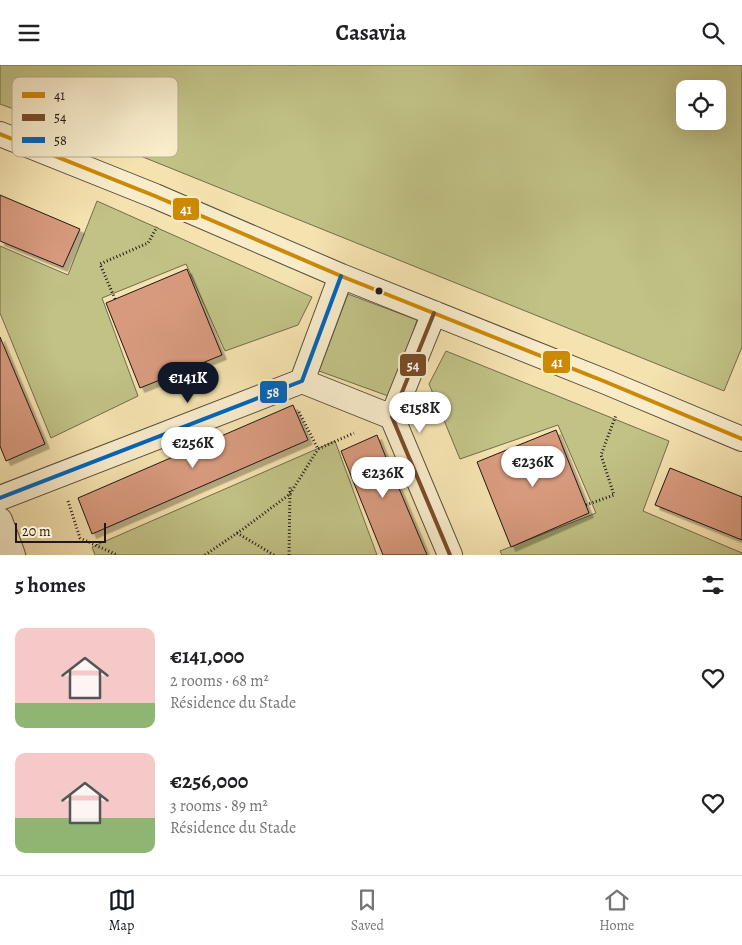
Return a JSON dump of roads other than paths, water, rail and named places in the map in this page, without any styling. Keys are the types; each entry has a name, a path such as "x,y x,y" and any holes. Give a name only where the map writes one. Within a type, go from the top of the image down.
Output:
{"street":[{"path":"0,134 12,139"},
{"path":"57,157 341,276 742,439"},
{"path":"294,384 341,276"},
{"path":"434,313 392,417 450,555"},
{"path":"0,498 294,384 392,417"},
{"path":"0,520 14,555"}]}
